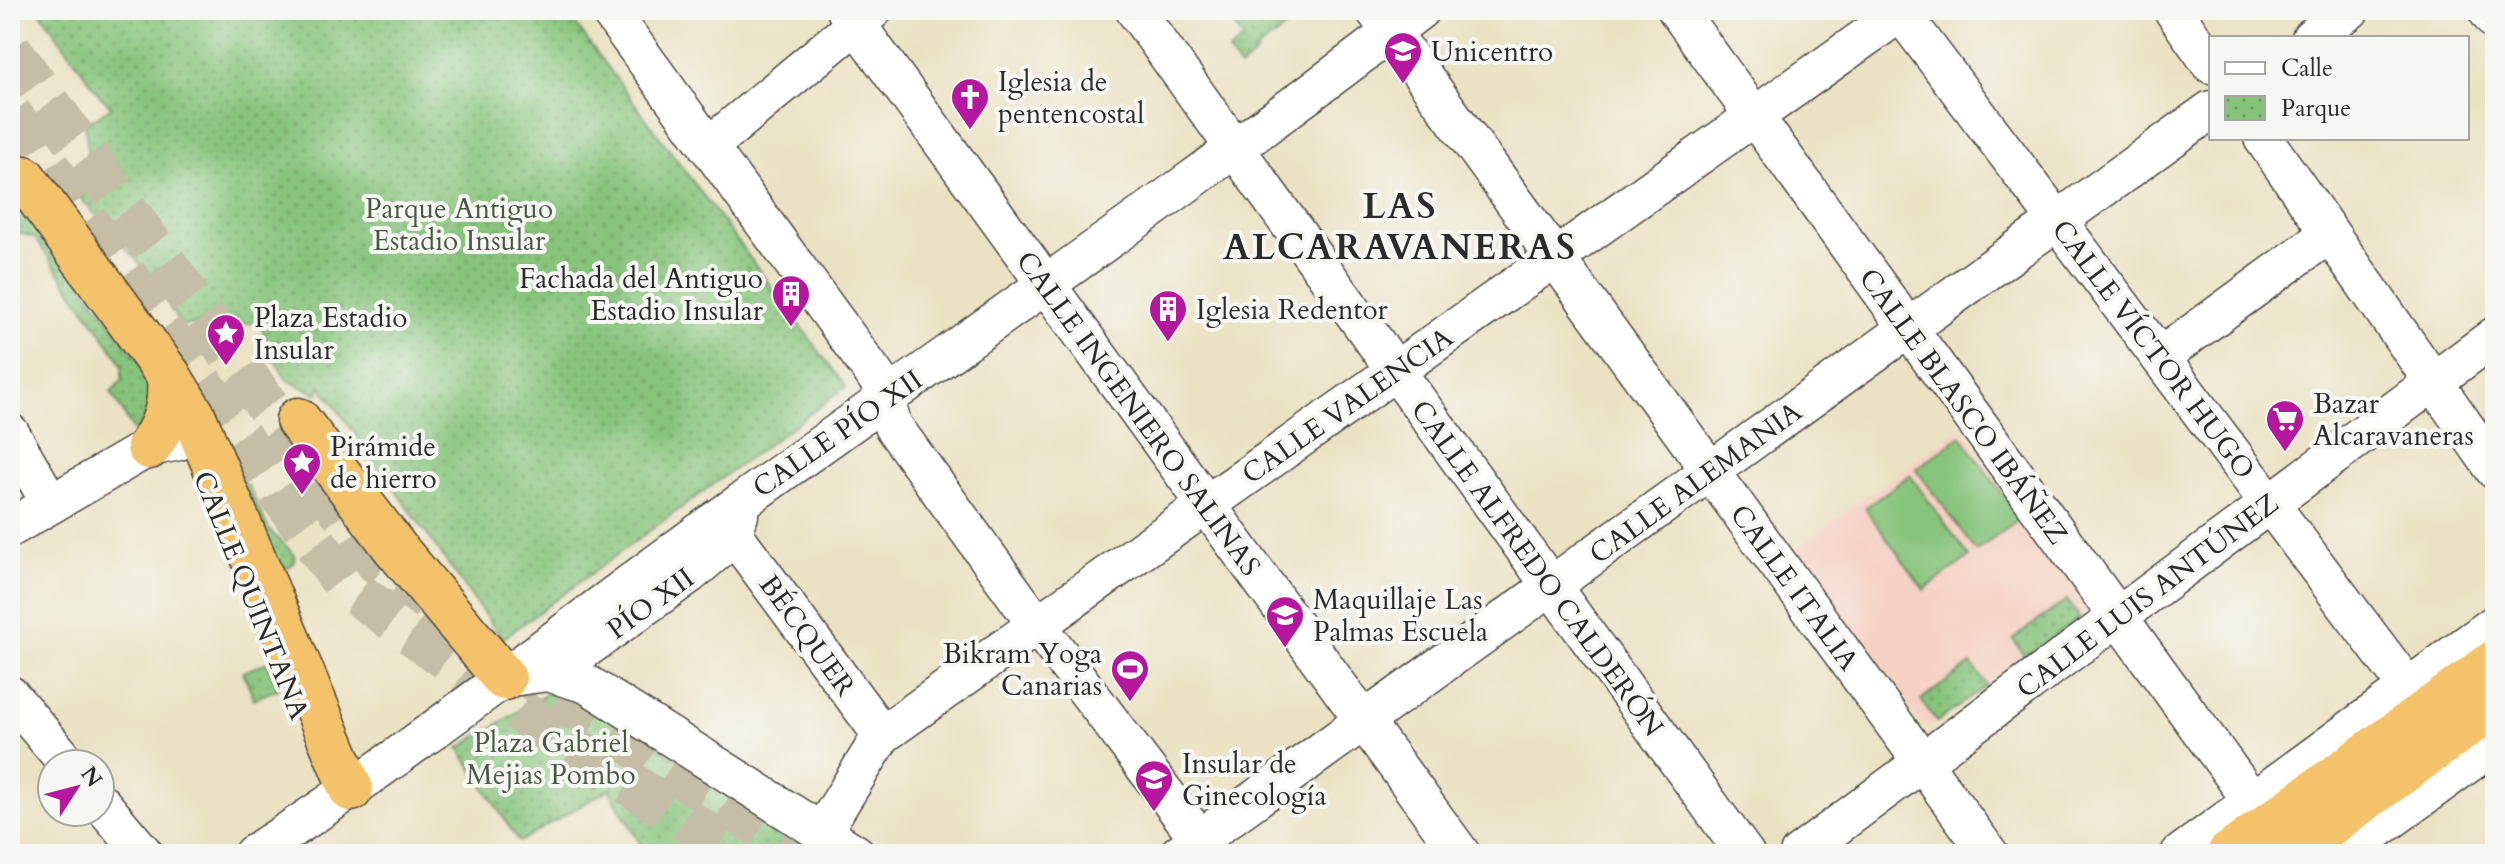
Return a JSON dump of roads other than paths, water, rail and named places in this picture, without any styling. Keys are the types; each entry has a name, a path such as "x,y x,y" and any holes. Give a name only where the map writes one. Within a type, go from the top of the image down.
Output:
{"highway":[{"path":"24,178 169,376 205,440 326,816"},
{"path":"149,447 167,418 169,376"},
{"path":"298,420 396,549 514,670"},
{"path":"2246,835 2495,662"},
{"path":"2334,854 2414,764 2495,705"},
{"path":"2200,854 2414,764"}],"street":[{"name":"CALLE ALFREDO CALDERÓN","path":"1135,10 1745,854"},
{"name":"CALLE BLASCO IBÁÑEZ","path":"1677,10 2117,617 2246,835"},
{"path":"2173,10 2209,61"},
{"path":"2314,36 2350,10"},
{"path":"2487,10 2495,21"},
{"name":"CALLE VALENCIA","path":"822,832 882,735 1901,11"},
{"name":"CALLE VÍCTOR HUGO","path":"1901,11 2409,689"},
{"path":"623,15 708,147 872,371 893,426 1197,849"},
{"path":"708,147 858,15"},
{"name":"CALLE INGENIERO SALINAS","path":"858,15 1046,285 1461,854"},
{"name":"CALLE PÍO XII","path":"253,854 326,816 514,670 743,500 1235,148 1395,17"},
{"name":"CALLE ITALIA","path":"1395,17 1555,258 1989,854"},
{"name":"CALLE ALEMANIA","path":"1197,849 1364,721 2209,111"},
{"path":"2264,140 2495,470"},
{"path":"2160,357 2329,234"},
{"name":"CALLE LUIS ANTÚNEZ","path":"1799,854 2495,336"},
{"path":"10,433 51,504"},
{"name":"CALLE QUINTANA","path":"10,528 149,447 177,440 194,451 326,816"},
{"path":"732,538 743,500"},
{"name":"PÍO XII","path":"584,668 732,538"},
{"name":"BÉCQUER","path":"732,538 740,543 882,735"},
{"path":"2180,854 2246,835 2409,689 2495,624"},
{"path":"514,670 548,672 584,668 856,854"},
{"path":"10,695 55,748"},
{"path":"2344,854 2495,744"},
{"path":"116,821 144,854"}],"tunnel":[{"path":"10,50 377,562 428,600"},
{"path":"10,114 345,585 534,721 737,854"},
{"path":"505,658 555,695 804,854"}],"place":[{"name":"Unicentro","path":"1403,85"},
{"name":"Iglesia de pentencostal","path":"970,131"},
{"name":"Fachada del Antiguo Estadio Insular","path":"791,328"},
{"name":"Iglesia Redentor","path":"1168,343"},
{"name":"Plaza Estadio Insular","path":"226,367"},
{"name":"Bazar Alcaravaneras","path":"2285,453"},
{"name":"Pirámide de hierro","path":"302,496"},
{"name":"Maquillaje Las Palmas Escuela","path":"1285,649"},
{"name":"Bikram Yoga Canarias","path":"1130,703"},
{"name":"Insular de Ginecología","path":"1154,813"}],"district":[{"name":"LAS ALCARAVANERAS","path":"1400,226"}],"park label":[{"name":"Parque Antiguo Estadio Insular","path":"459,224"},
{"name":"Plaza Gabriel Mejias Pombo","path":"551,758"}]}
